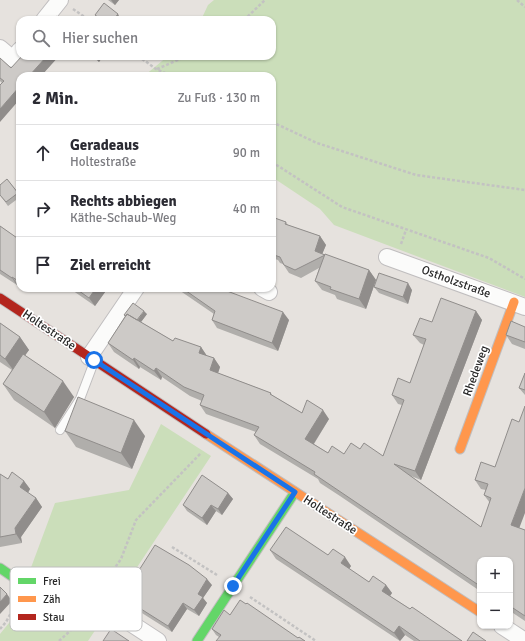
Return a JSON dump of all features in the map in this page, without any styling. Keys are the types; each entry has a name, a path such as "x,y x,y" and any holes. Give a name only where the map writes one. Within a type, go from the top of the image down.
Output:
{"street":[{"path":"47,16 58,1"},
{"path":"0,48 13,59 16,55"},
{"name":"Ostholzstraße","path":"387,257 520,304"},
{"path":"92,358 133,292"},
{"name":"Holtestraße","path":"0,298 477,610"},
{"name":"Rhedeweg","path":"460,449 520,304"},
{"path":"197,641 295,492"},
{"path":"0,568 10,575"},
{"path":"507,629 525,641"},
{"path":"142,631 158,641"}],"lane":[{"path":"60,430 80,400 92,358"}],"path":[{"path":"248,16 265,0"},
{"path":"517,0 525,7"},
{"path":"144,60 163,72"},
{"path":"156,69 177,60"},
{"path":"276,124 316,143 416,175 525,190"},
{"path":"276,165 342,207 489,258 525,279"},
{"path":"115,567 121,559 136,520 215,440"},
{"path":"0,629 10,615"},
{"path":"59,641 61,637 69,631"}],"green space":[{"path":"214,0 525,0 525,297 334,225 320,209 276,180 276,72 149,72 163,60 276,60 276,16 203,16 208,5"},
{"path":"161,424 211,456 137,567 31,567 55,503 129,490"},
{"path":"10,621 10,631 95,631 88,641 0,641 0,634"}],"building":[{"path":"104,3 118,14 116,16 95,15"},
{"path":"0,58 11,68 18,60 43,60 33,72 16,72 16,91 0,109 0,85 4,81 0,78"},
{"path":"7,179 16,190 16,194 6,202 0,195 0,185"},
{"path":"276,218 286,222 285,224 320,236 315,251 325,255 295,270 284,265 280,257 276,256"},
{"path":"0,226 16,237 16,280 0,270"},
{"path":"325,254 369,270 359,299 330,289 331,287 315,281"},
{"path":"379,273 408,283 403,297 374,287"},
{"path":"81,292 93,292 89,298"},
{"path":"188,292 230,292 283,312 272,343 212,320 215,311"},
{"path":"441,298 476,311 415,471 394,464 481,527 491,498 484,495 488,484 475,480 481,462 495,467 512,419 519,422 525,406 525,488 511,525 525,530 525,616 513,608 513,557 477,557 477,584 314,474 315,472 254,435 259,427 200,405 204,395 184,387 156,368 154,371 134,358 133,360 108,343 127,314 173,341 175,338 201,347 199,353 214,358 210,370 271,393 270,394 302,413 307,400 323,410 305,439 328,453 332,446 344,454 351,443 360,449 364,443 383,456 404,400 392,395 398,378 410,383 426,339 413,335 420,318 432,322"},
{"path":"133,303 144,311 137,320 127,314 126,316 124,315"},
{"path":"511,321 525,327 525,342 506,335"},
{"path":"0,323 20,337 5,359 0,355"},
{"path":"23,354 63,381 44,412 3,384"},
{"path":"525,373 525,390 519,388"},
{"path":"78,397 134,420 121,453 65,431"},
{"path":"12,472 24,481 20,487 36,498 15,528 16,534 0,537 0,474 8,479"},
{"path":"202,475 228,493 218,509 211,505 202,518 183,505"},
{"path":"286,527 328,555 333,549 345,557 341,563 369,582 373,576 386,585 382,591 410,609 412,607 462,641 420,641 399,626 394,633 270,550"},
{"path":"155,545 189,565 207,579 198,594 203,597 194,610 183,603 168,626 142,610 141,567"},
{"path":"0,587 7,594 0,602"},
{"path":"240,600 305,641 216,641 221,635 212,629 224,610 230,615"},
{"path":"110,631 114,631 129,641 103,641"},
{"path":"473,632 486,641 467,641"}],"traffic: fast":[{"path":"197,641 295,492"},
{"path":"0,568 10,575"}],"traffic: slow":[{"path":"460,449 514,302"},
{"path":"206,434 477,610"}],"traffic: jam":[{"path":"0,298 206,434"}],"route":[{"path":"94,360 295,492 233,586"}]}
